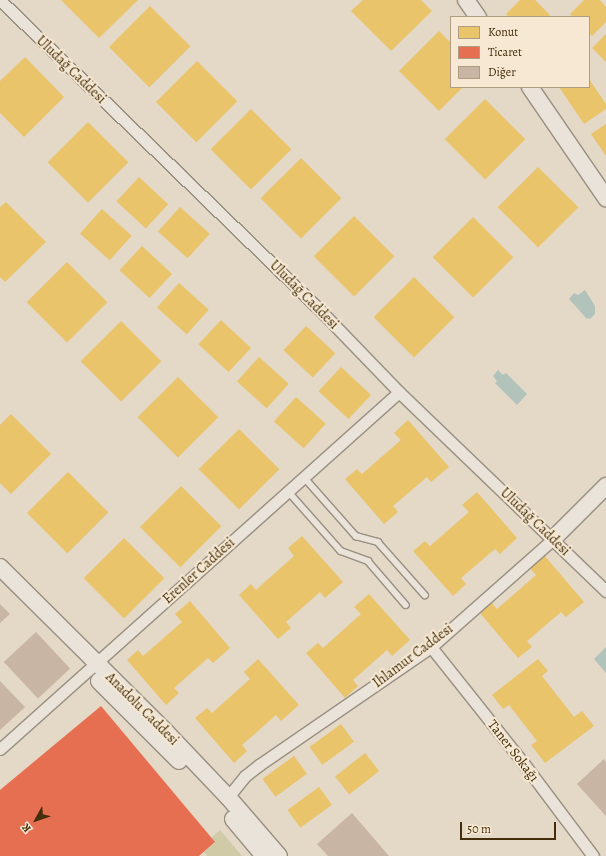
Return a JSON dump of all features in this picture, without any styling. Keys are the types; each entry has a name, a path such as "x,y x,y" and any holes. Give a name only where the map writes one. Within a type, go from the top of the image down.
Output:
{"main road":[{"path":"466,0 477,16"},
{"path":"531,88 606,198"},
{"name":"Ihlamur Caddesi","path":"553,539 606,486"},
{"name":"Anadolu Caddesi","path":"0,566 92,666 280,856"},
{"name":"Anadolu Caddesi","path":"0,581 92,666"},
{"name":"Anadolu Caddesi","path":"224,800 264,856"}],"street":[{"name":"Uludağ Caddesi","path":"0,0 315,305 398,392 606,591"},
{"name":"Erenler Caddesi","path":"0,749 398,392"},
{"name":"Ihlamur Caddesi","path":"224,800 246,776 259,765 431,647 553,539"},
{"name":"Taner Sokağı","path":"431,647 524,764 593,856"}],"lane":[{"path":"304,477 356,536 378,542 425,595"},
{"path":"288,491 341,551 368,561 406,605"}],"shaded area":[{"path":"585,290 595,306 595,314 590,319 587,319 569,299 574,293 578,295"},
{"path":"498,370 503,375 506,373 527,394 517,405 495,383 497,381 493,376"},
{"path":"606,647 606,673 594,659"},
{"path":"220,830 242,856 207,856 204,852 215,843 211,838"}],"building: Konut":[{"path":"61,0 138,0 99,38"},
{"path":"363,0 421,0 432,11 391,51 351,11"},
{"path":"520,0 535,0 550,15 508,16 506,14"},
{"path":"584,0 600,0 606,7 606,22 592,36 590,34 590,16 572,16 570,14"},
{"path":"150,6 190,46 149,87 109,47"},
{"path":"439,31 450,42 450,88 462,88 439,111 399,71"},
{"path":"606,34 606,62 592,48"},
{"path":"25,57 64,97 24,137 0,113 0,81"},
{"path":"197,61 237,101 196,142 156,102"},
{"path":"590,80 606,104 606,109 584,124 560,88 590,88"},
{"path":"485,99 525,139 485,180 445,139"},
{"path":"251,109 291,149 251,190 211,149"},
{"path":"88,122 128,162 88,203 48,162"},
{"path":"606,124 606,156 591,134"},
{"path":"301,158 341,198 301,239 261,198"},
{"path":"538,167 578,207 538,248 498,207"},
{"path":"139,177 168,204 146,228 116,201"},
{"path":"6,202 46,242 5,282 0,277 0,207"},
{"path":"180,207 210,234 188,258 158,232"},
{"path":"102,209 132,236 110,260 80,234"},
{"path":"354,216 394,256 354,297 314,256"},
{"path":"473,217 513,257 473,298 433,257"},
{"path":"142,246 172,274 149,298 119,270"},
{"path":"67,262 107,302 67,343 27,302"},
{"path":"414,277 454,317 414,358 374,317"},
{"path":"179,283 209,310 187,334 157,308"},
{"path":"221,320 251,348 228,372 198,344"},
{"path":"121,321 161,361 121,402 81,361"},
{"path":"306,326 335,353 313,377 283,350"},
{"path":"259,357 289,384 267,408 237,382"},
{"path":"341,367 371,395 348,419 318,391"},
{"path":"178,377 218,417 178,458 138,417"},
{"path":"296,397 326,424 304,448 274,422"},
{"path":"11,414 51,454 11,494 0,483 0,425"},
{"path":"408,420 449,467 431,482 427,477 393,506 398,512 384,524 345,479 357,469 362,474 401,440 394,433"},
{"path":"239,429 279,469 239,510 199,469"},
{"path":"68,472 108,512 67,553 27,513"},
{"path":"181,486 221,526 180,567 140,527"},
{"path":"477,492 517,538 500,554 495,549 461,578 466,584 453,596 413,551 425,541 430,546 469,512 462,505"},
{"path":"302,536 343,582 325,598 320,592 286,622 291,628 278,639 239,595 251,584 256,590 294,556 288,548"},
{"path":"124,538 164,578 124,619 84,578"},
{"path":"544,555 584,602 566,617 561,612 527,641 532,647 518,658 480,613 492,603 497,609 536,575 529,567"},
{"path":"369,594 410,640 392,656 387,650 353,680 358,686 345,698 306,653 318,643 323,648 361,614 354,607"},
{"path":"190,601 230,648 213,663 208,658 174,688 179,693 166,705 127,660 138,650 143,656 182,622 175,614"},
{"path":"258,659 299,705 281,721 276,715 242,745 247,751 234,763 195,718 207,708 212,713 250,679 244,672"},
{"path":"538,659 548,671 542,676 574,717 582,711 594,726 545,763 531,745 537,741 509,705 503,709 492,695"},
{"path":"341,724 354,742 322,765 309,747"},
{"path":"365,753 379,771 349,795 335,776"},
{"path":"294,756 307,774 275,797 262,779"},
{"path":"319,787 332,805 300,828 287,810"}],"building: Ticaret":[{"path":"101,706 215,842 199,856 0,856 0,790"}],"building: Diğer":[{"path":"0,604 10,614 0,623"},
{"path":"36,632 70,669 38,699 4,662"},
{"path":"0,681 25,707 0,730"},
{"path":"604,759 606,762 606,816 577,784"},
{"path":"352,813 389,856 328,856 317,844"}]}
